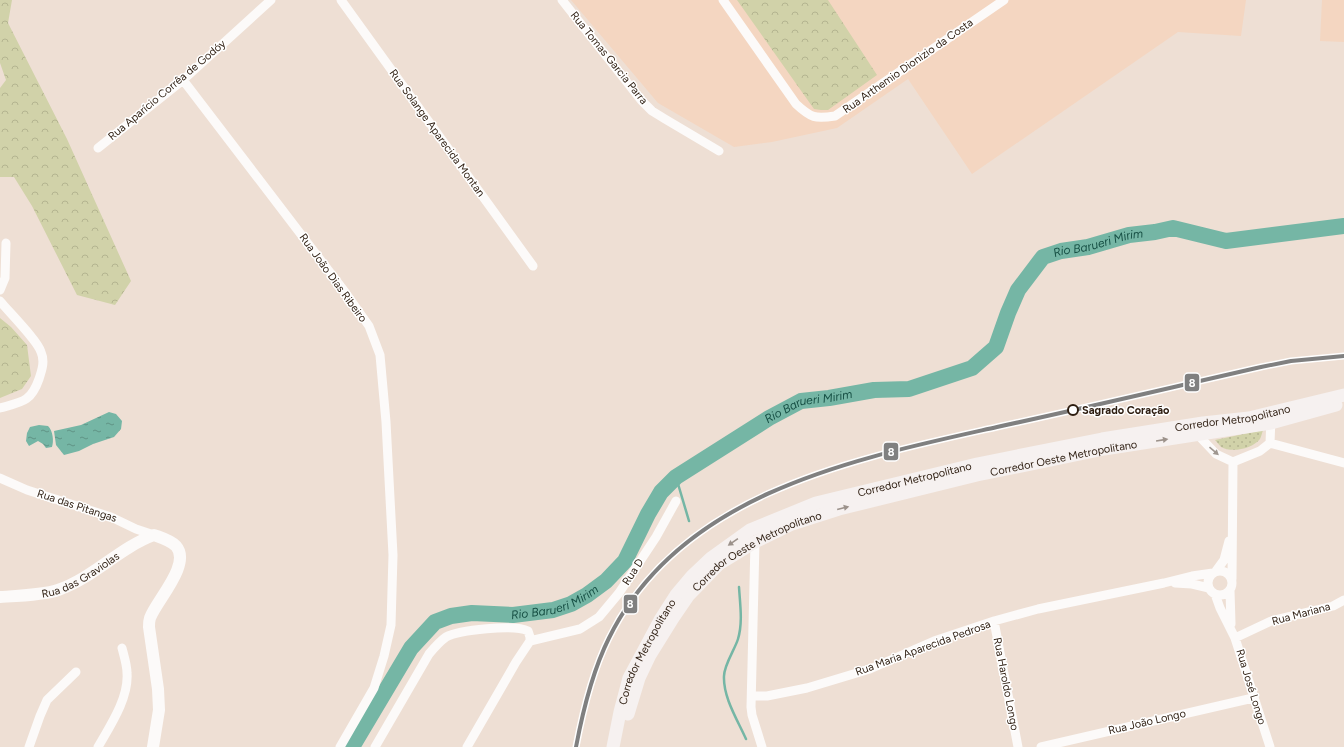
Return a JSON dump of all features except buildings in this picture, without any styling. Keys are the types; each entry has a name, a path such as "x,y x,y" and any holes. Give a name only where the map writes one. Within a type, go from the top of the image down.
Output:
{"main road":[{"name":"Corredor Metropolitano","path":"613,747 629,678 660,620 676,595 692,576 711,558 750,530 811,504 977,464 1102,439 1215,421 1248,418 1271,418 1344,395"},
{"name":"Corredor Oeste Metropolitano","path":"622,747 632,699 639,678 650,655 688,596 719,564 755,542 792,524 825,513 972,476 1104,449 1198,435 1271,418 1344,404"},
{"path":"1198,435 1201,429 1215,421"},
{"path":"755,542 758,533 811,504"},
{"path":"153,747 160,710 149,627 151,618 169,588 180,560 180,553 177,547 170,541 154,535"},
{"name":"Rua das Graviolas","path":"0,597 57,591 74,584 136,542 154,535"}],"street":[{"name":"Rua Aparício Corrêa de Godóy","path":"98,148 183,80 272,0"},
{"name":"Rua Solange Aparecida Montan","path":"341,0 533,266"},
{"name":"Rua Tomas Garcia Parra","path":"562,0 641,100 652,111 719,151"},
{"name":"Rua Arthemio Dionizio da Costa","path":"723,0 796,104 806,114 819,118 835,116 1004,0"},
{"name":"Rua João Dias Ribeiro","path":"183,80 345,292 369,326 380,356 386,422 393,555 391,626 374,688 340,747"},
{"path":"0,290 5,278 6,243"},
{"path":"0,302 41,350 43,365 35,390 29,398 0,408"},
{"path":"1198,435 1216,454 1234,462 1260,451 1270,443 1271,418"},
{"path":"1270,443 1344,463"},
{"name":"Rua José Longo","path":"1231,628 1230,590 1233,583 1232,532 1234,462"},
{"name":"Rua das Pitangas","path":"0,478 27,490 105,514 154,535"},
{"name":"Rua D","path":"530,641 549,635 580,629 599,617 619,593 656,537 676,501"},
{"name":"Rua José Longo","path":"1232,532 1224,560 1208,580 1235,638 1253,698 1270,747"},
{"path":"755,542 752,715 759,745"},
{"path":"1215,572 1224,571 1231,576 1232,579"},
{"name":"Rua Maria Aparecida Pedrosa","path":"752,696 767,696 814,686 870,669 934,641 1038,609 1215,572"},
{"name":"Rua Maria Aparecida Pedrosa","path":"1164,583 1192,584 1212,591"},
{"path":"1212,591 1223,595 1230,590"},
{"name":"Rua Mariana","path":"1235,638 1271,621 1333,606 1344,600"},
{"name":"Rua Haroldo Longo","path":"994,622 1018,747"},
{"path":"378,746 429,654 438,643 448,636 481,630 513,627 528,631 530,633 530,641 466,747"},
{"path":"98,747 115,716 126,685 128,673 122,648"},
{"path":"28,747 47,700 76,672"},
{"name":"Rua João Longo","path":"1041,747 1253,698"}],"shaded area":[{"path":"571,0 1246,0 1241,36 1178,32 972,174 908,79 837,128 772,142 734,147 658,103"},
{"path":"1322,0 1344,0 1344,42 1320,41"}],"green space":[{"path":"0,0 12,0 8,23 67,139 131,281 115,305 77,295 32,206 14,177 0,177 0,88 6,80 0,63"},
{"path":"737,0 828,0 877,75 828,110 814,109"},
{"path":"0,318 11,327 27,345 31,376 22,389 0,398"},
{"path":"1263,430 1260,439 1247,448 1236,450 1226,449 1221,447 1215,440"}],"water":[{"path":"109,412 116,414 122,421 121,429 114,437 93,444 79,451 64,455 56,445 54,431 81,425"},
{"path":"39,425 48,426 50,428 53,436 52,447 46,448 38,441 29,446 26,441 27,433 30,427"}],"waterway":[{"name":"Rio Barueri Mirim","path":"352,747 411,648 435,622 451,616 472,613 513,615 553,610 571,604 587,595 606,581 625,561 648,514 661,492 676,477 769,418 801,401 829,398 874,390 909,389 972,368 996,347 1018,290 1043,257 1061,251 1088,247 1129,235 1173,228 1226,241 1344,226"},
{"path":"676,477 689,521"},
{"path":"739,587 741,613 740,633 724,672 724,684 731,708 746,739"}],"transit line":[{"name":"8","path":"576,747 589,691 603,651 609,638 640,589 679,548 725,516 776,490 830,470 886,453 942,439 1261,367 1291,361 1344,356"}],"place":[{"name":"Sagrado Coração","path":"1073,410"}]}
